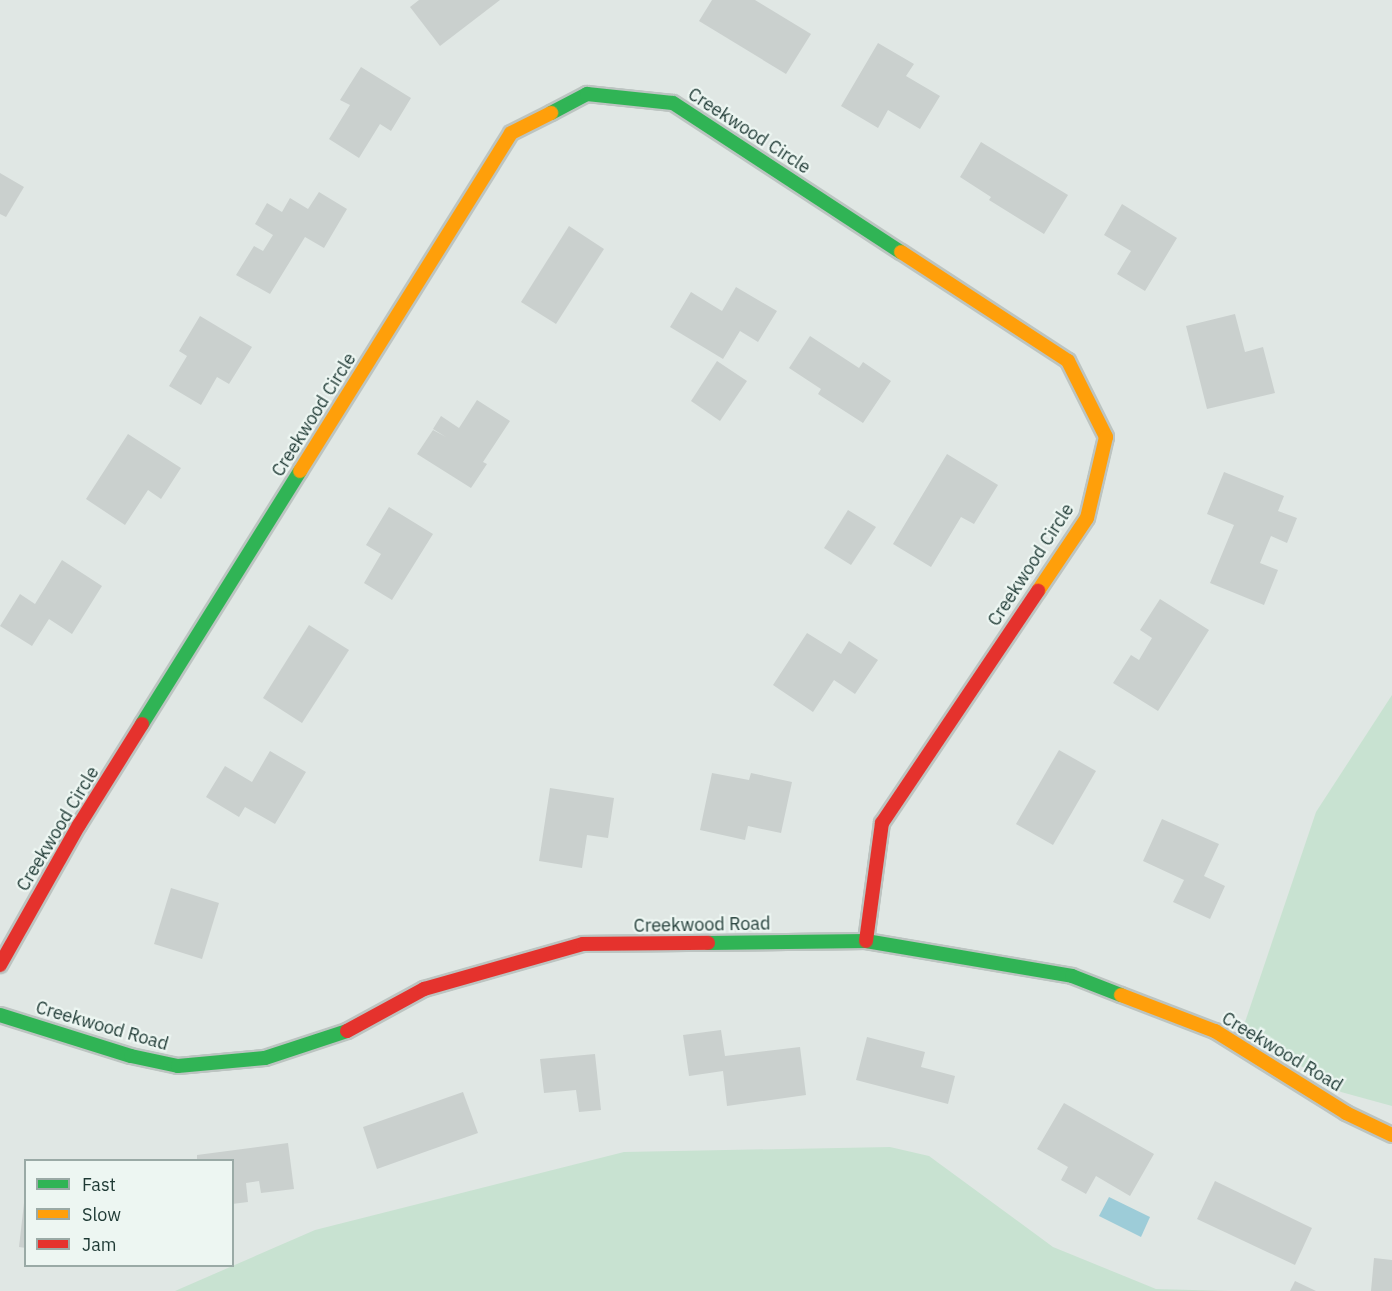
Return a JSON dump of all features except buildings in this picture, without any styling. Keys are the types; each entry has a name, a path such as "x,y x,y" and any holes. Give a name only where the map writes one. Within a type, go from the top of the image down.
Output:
{"street":[{"name":"Creekwood Circle","path":"0,965 79,825 512,133 587,94 673,103 1068,360 1106,437 1087,518 882,823 866,940"},
{"name":"Creekwood Road","path":"0,1015 131,1056 178,1066 265,1058 353,1029 424,989 583,944 866,940 1072,976 1215,1031 1346,1113 1392,1135"}],"green space":[{"path":"1392,695 1392,1106 1341,1092 1243,1028 1316,812"},
{"path":"890,1147 929,1156 1053,1247 1156,1289 1228,1291 175,1291 315,1230 624,1152"}],"water":[{"path":"1109,1197 1150,1217 1141,1237 1099,1216"}],"traffic: fast":[{"path":"551,113 587,94 673,103 901,252"},
{"path":"142,724 300,471"},
{"path":"708,943 866,941 1072,976 1121,995"},
{"path":"0,1015 131,1056 178,1066 265,1058 347,1031"}],"traffic: slow":[{"path":"300,471 511,133 551,113"},
{"path":"901,252 1068,361 1106,437 1087,518 1038,591"},
{"path":"1121,995 1215,1031 1346,1113 1392,1135"}],"traffic: jam":[{"path":"866,941 882,823 1038,591"},
{"path":"0,965 79,825 142,724"},
{"path":"347,1031 424,989 583,944 708,943"}]}
